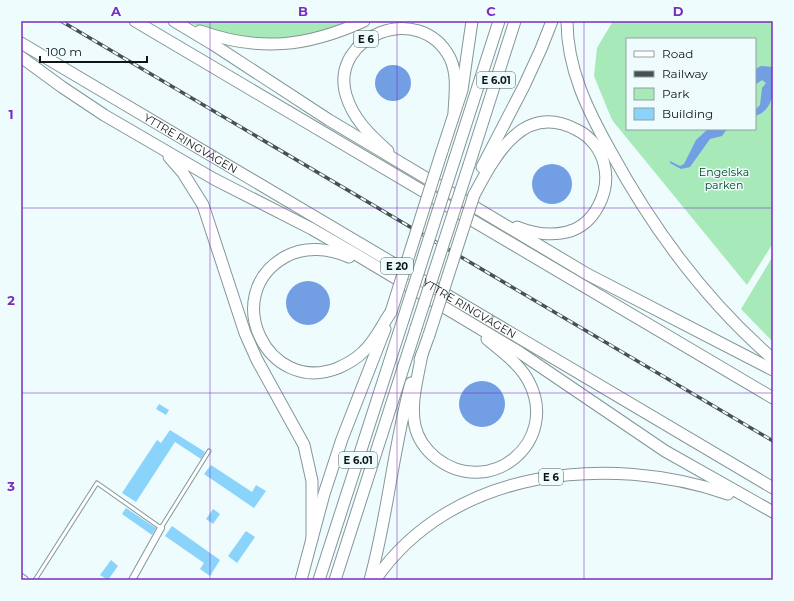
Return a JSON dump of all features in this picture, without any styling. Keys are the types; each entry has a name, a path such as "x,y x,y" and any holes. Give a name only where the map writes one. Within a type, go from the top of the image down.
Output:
{"highway":[{"path":"135,21 773,398"},
{"path":"174,21 214,45 329,120 403,165"},
{"path":"178,21 223,39 244,43 274,45 326,36 364,21"},
{"path":"454,112 465,74 472,21"},
{"name":"E 6.01","path":"319,580 499,21"},
{"name":"E 6.01","path":"335,580 515,21"},
{"path":"370,580 380,542 394,452 411,382 429,335 482,174 485,160 534,67 552,21"},
{"path":"567,21 570,54 580,91 598,131 623,176 649,216 691,273 731,319 773,359"},
{"name":"E 6","path":"301,580 324,494 342,439 391,312 442,151 454,112 456,82 453,70 450,60 443,48 434,38 417,30 396,27 379,32 366,39 353,54 347,68 345,80 347,97 359,122 403,165 496,219 587,274 773,370"},
{"name":"YTTRE RINGVÄGEN","path":"21,43 773,488"},
{"path":"21,57 62,87 146,140 214,179 319,233 556,375 665,451 757,505"},
{"path":"482,174 499,150 516,133 529,126 543,123 564,124 580,131 594,144 604,163 606,183 600,204 593,214 575,229 560,233 542,234 522,229 496,219"},
{"path":"146,140 175,163 203,205 245,333 257,360 304,445 312,481 312,539"},
{"path":"388,274 336,252 315,249 297,252 274,264 262,278 255,294 254,320 262,342 279,361 296,370 324,372 348,363 363,352 391,312"},
{"path":"422,354 416,382 413,414 415,428 422,445 442,463 463,471 487,472 514,460 524,450 534,431 537,407 529,381 511,360 461,318"},
{"name":"E 6","path":"375,580 399,550 416,533 457,506 495,490 550,477 602,472 656,477 710,488 773,512"}],"street":[{"path":"132,580 161,528"}],"lane":[{"path":"35,580 97,483 161,528 209,451"}],"green space":[{"path":"186,21 355,21 336,29 281,41 213,33"},
{"name":"Engelska parken","path":"613,21 773,21 773,243 747,285 612,120 594,76 597,48"},
{"path":"773,256 773,342 741,309"}],"water":[{"path":"397,65 406,70 410,76 410,90 406,96 397,101 389,101 380,96 376,90 375,79 380,70 386,66"},
{"path":"761,66 773,67 773,89 770,102 762,113 756,116 756,109 760,105 762,88 766,83 762,80 756,84 756,68"},
{"path":"707,130 726,130 722,136 710,139 690,167 681,169 670,163 670,161 680,166 684,164 696,140"},
{"path":"552,164 560,166 566,170 570,176 572,184 570,192 566,198 560,202 552,204 544,202 538,198 534,192 532,184 534,176 538,170 544,166"},
{"path":"304,281 312,281 317,282 324,287 329,294 329,312 324,319 317,324 304,325 296,322 289,315 286,307 286,299 289,291 296,284"},
{"path":"487,381 491,382 501,391 504,395 504,413 495,423 487,427 477,427 469,423 460,413 459,399 463,391 473,382"}],"building":[{"path":"159,404 169,410 166,415 156,409"},
{"path":"170,430 205,452 201,459 175,442 136,502 122,493 157,440 161,443"},
{"path":"211,465 252,492 256,485 266,491 254,508 204,474"},
{"path":"126,508 156,528 152,535 122,514"},
{"path":"213,509 220,514 213,524 206,519"},
{"path":"172,526 220,560 210,576 200,569 204,563 165,536"},
{"path":"246,531 255,537 237,563 228,556"},
{"path":"111,560 118,566 108,580 100,575"}],"railway":[{"path":"61,21 773,441"}]}
